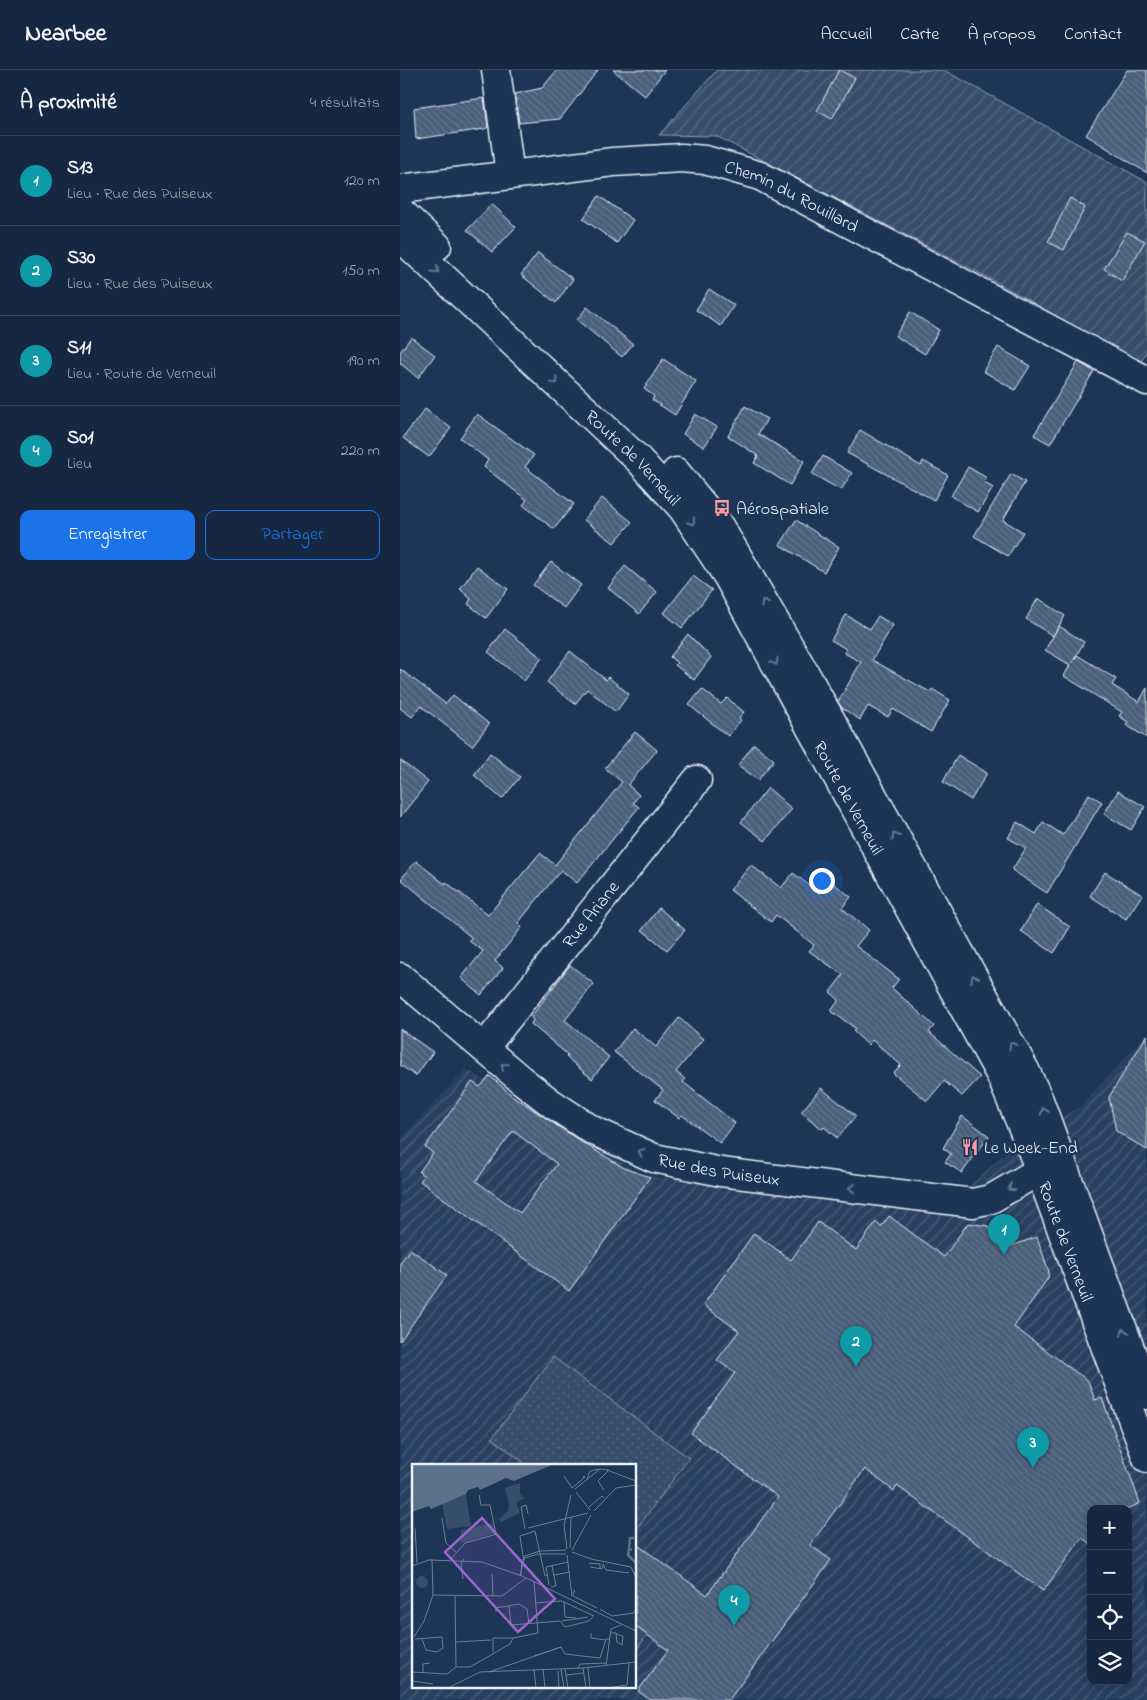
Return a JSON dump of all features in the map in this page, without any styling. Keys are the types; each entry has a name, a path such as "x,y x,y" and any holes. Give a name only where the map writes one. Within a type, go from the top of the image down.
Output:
{"main road":[{"path":"496,70 510,175"},
{"name":"Chemin du Rouillard","path":"400,189 613,162 682,158 705,160 760,176 1147,381"},
{"name":"Route de Verneuil","path":"400,211 659,454 716,521 807,677 1026,1070 1040,1100 1078,1202 1147,1395"},
{"name":"Route de Verneuil","path":"400,237 639,460 683,509 728,577 984,1045 1012,1102 1040,1171 1147,1458"},
{"name":"Rue Ariane","path":"484,1048 697,780"},
{"name":"Rue des Puiseux","path":"400,977 551,1102 592,1130 654,1158 686,1166 973,1203 991,1199 1033,1173 1040,1171"},
{"path":"1040,1171 1051,1176 1078,1202"}],"shaded area":[{"path":"717,70 944,70 1147,182 1147,351 1140,363 998,283 716,136 659,135"},
{"path":"1147,1035 1147,1700 400,1700 400,1140 466,1069 644,1176 955,1200 1016,1143 1079,1107"},
{"path":"553,1357 689,1458 636,1530 636,1464 526,1464 492,1438"},
{"path":"636,1627 647,1635 636,1651"}],"building":[{"path":"557,70 598,70 560,119 519,123 515,94 542,88"},
{"path":"613,70 665,70 645,96"},
{"path":"839,70 855,78 832,119 817,111"},
{"path":"1127,70 1147,70 1147,173 1086,135"},
{"path":"484,98 488,127 485,129 416,139 414,108"},
{"path":"599,196 633,220 617,243 583,219"},
{"path":"1070,198 1085,207 1064,250 1048,242"},
{"path":"492,204 516,227 492,252 467,230"},
{"path":"1127,232 1145,241 1122,281 1104,269"},
{"path":"538,253 573,279 556,303 521,275"},
{"path":"709,289 734,305 721,326 696,310"},
{"path":"587,307 633,344 622,357 577,320"},
{"path":"910,312 939,330 925,354 895,336"},
{"path":"411,337 435,355 418,378 400,363 400,352"},
{"path":"998,347 1030,366 1015,390 983,371"},
{"path":"663,359 696,381 675,415 652,400 654,396 644,389"},
{"path":"1078,362 1094,371 1050,444 1034,435"},
{"path":"745,406 767,419 758,434 804,461 790,485 754,463 758,456 728,436"},
{"path":"425,409 451,428 429,457 403,438"},
{"path":"477,414 534,455 525,467 574,504 554,529 523,505 527,500 484,467 488,460 460,438"},
{"path":"695,414 717,427 704,447 683,434"},
{"path":"860,430 921,466 923,461 948,475 934,500 847,453"},
{"path":"823,456 852,473 841,490 812,474"},
{"path":"968,467 987,478 984,482 993,488 978,512 951,496"},
{"path":"1011,474 1025,482 1003,520 1023,532 1008,556 974,536"},
{"path":"602,498 632,522 614,543 584,520"},
{"path":"796,520 839,547 824,572 780,545"},
{"path":"551,562 581,585 564,608 533,585"},
{"path":"477,566 508,589 486,618 468,604 471,599 460,589"},
{"path":"625,566 657,592 639,614 608,588"},
{"path":"693,576 712,590 682,628 664,613"},
{"path":"1038,598 1065,616 1053,636 1026,619"},
{"path":"846,615 870,629 878,616 893,625 872,660 930,692 932,689 950,700 931,732 893,709 888,717 868,706 860,720 842,708 838,702 861,662 844,653 846,649 831,640"},
{"path":"1059,626 1084,642 1072,663 1077,655 1116,679 1112,685 1139,702 1147,688 1147,738 1126,725 1128,722 1119,716 1122,712 1064,676 1070,665 1045,650"},
{"path":"505,629 542,658 524,681 488,652"},
{"path":"688,634 711,657 694,680 675,665 677,663 670,657"},
{"path":"570,651 606,680 608,677 629,694 616,712 587,689 575,704 547,682"},
{"path":"400,669 446,704 453,695 489,724 472,746 421,706 412,717 400,708"},
{"path":"702,689 721,704 727,698 744,712 739,718 741,720 728,736 689,705"},
{"path":"635,732 657,750 628,785 639,795 633,803 639,807 577,883 561,870 518,923 522,927 495,961 503,968 481,995 461,978 483,951 469,941 472,938 401,879 416,861 488,915 540,853 555,865 622,782 605,768"},
{"path":"754,744 774,760 758,780 738,765"},
{"path":"490,753 520,777 502,799 474,775"},
{"path":"958,755 987,773 971,800 943,782"},
{"path":"400,760 428,782 400,817"},
{"path":"768,788 792,809 765,841 741,822"},
{"path":"1118,791 1145,807 1131,830 1104,814"},
{"path":"1089,794 1102,802 1047,893 1012,870 1026,848 1008,838 1017,822 1036,834 1043,822 1063,835"},
{"path":"751,865 781,888 793,873 819,893 829,880 851,897 842,908 869,930 856,946 899,979 892,988 934,1026 929,1032 980,1077 962,1096 944,1081 927,1101 893,1073 901,1065 872,1040 868,1045 853,1031 855,1028 831,1011 839,1000 830,992 843,975 809,951 814,945 776,915 771,922 730,890"},
{"path":"1105,872 1142,895 1126,919 1090,896"},
{"path":"1037,904 1070,927 1054,953 1021,931"},
{"path":"659,908 685,930 667,950 642,930"},
{"path":"570,965 594,984 565,1020 609,1057 592,1079 566,1057 568,1055 531,1024 533,1020 531,1017"},
{"path":"679,1018 703,1039 676,1072 685,1079 683,1082 735,1123 720,1143 682,1115 679,1118 655,1100 663,1090 614,1052 633,1028 656,1047"},
{"path":"400,1029 433,1052 416,1076 400,1065"},
{"path":"1147,1035 1147,1150 1116,1131 1109,1097"},
{"path":"490,1076 513,1096 583,1143 626,1169 650,1177 569,1291 420,1181 424,1176 419,1172 433,1153 425,1147 472,1082 480,1087","holes":["513,1131 557,1164 520,1213 476,1181"]},
{"path":"821,1088 856,1116 837,1138 801,1112"},
{"path":"962,1116 989,1136 962,1173 945,1162 951,1154 943,1148"},
{"path":"889,1216 944,1257 968,1223 988,1226 1008,1247 1037,1237 1049,1272 1048,1278 1014,1327 1088,1381 1095,1400 1102,1398 1140,1503 1132,1507 1132,1505 1087,1505 1087,1541 1082,1538 1043,1591 897,1486 894,1491 865,1469 810,1545 831,1560 729,1700 650,1700 638,1691 668,1650 636,1627 636,1544 707,1595 778,1497 691,1433 735,1373 717,1360 739,1331 703,1305 754,1233 791,1260 818,1222 856,1250 876,1222 881,1227"},
{"path":"410,1249 447,1275 400,1341 400,1263"}],"place":[{"name":"Aérospatiale","path":"722,508"},
{"name":"Le Week-End","path":"970,1147"},
{"name":"S13","path":"1004,1255"},
{"name":"S30","path":"856,1367"},
{"name":"S11","path":"1033,1468"},
{"name":"S01","path":"734,1626"}]}
